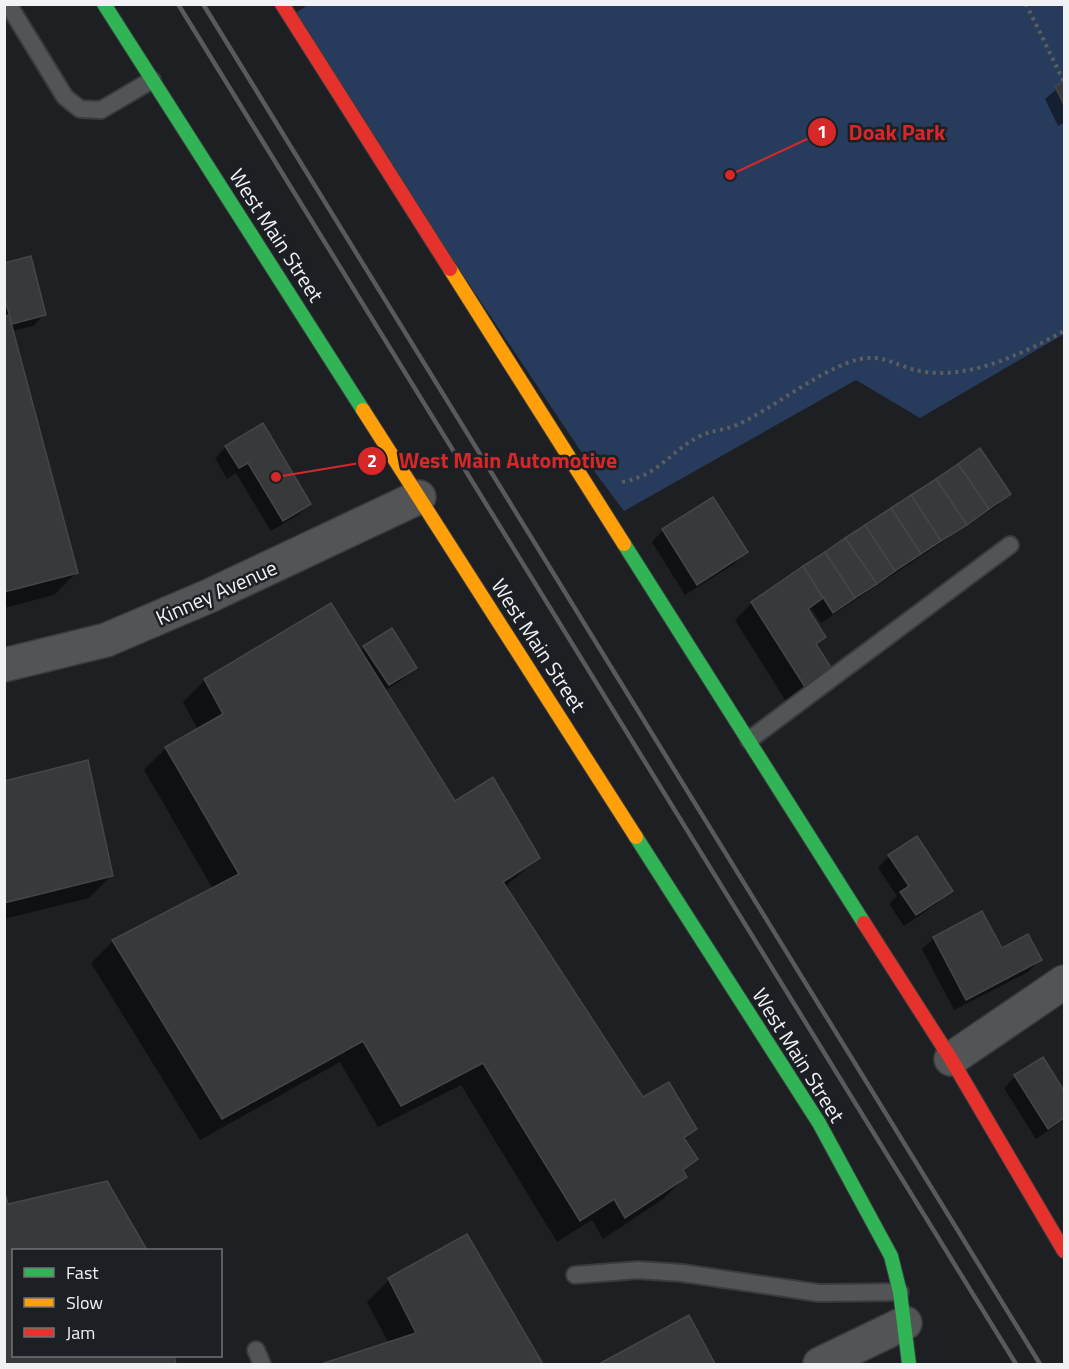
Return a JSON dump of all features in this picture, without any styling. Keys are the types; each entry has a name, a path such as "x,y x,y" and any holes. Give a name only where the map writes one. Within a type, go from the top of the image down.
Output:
{"main road":[{"name":"West Main Street","path":"104,4 819,1123 891,1256 903,1307 909,1365"},
{"path":"282,4 951,1059 1065,1251"}],"street":[{"name":"Kinney Avenue","path":"4,665 106,640 209,596 419,496"},
{"path":"951,1059 1065,982"},
{"path":"820,1365 903,1307"}],"lane":[{"path":"8,4 65,97 80,109 101,110 153,80"},
{"path":"749,740 1010,544"},
{"path":"575,1275 639,1270 682,1273 903,1307"}],"path":[{"path":"1026,4 1064,82"},
{"path":"589,488 632,480 654,471 700,436 737,426 846,364 868,357 890,359 925,372 957,373 1007,358 1065,331"}],"shaded area":[{"path":"310,4 1064,5 1064,334 920,418 856,380 624,511 594,471 290,16"}],"building":[{"path":"1064,82 1064,105 1055,86"},
{"path":"31,256 46,315 12,324 4,296 4,263"},
{"path":"9,315 78,573 4,592 4,316"},
{"path":"263,423 311,504 283,521 248,463 239,468 225,446"},
{"path":"980,448 1011,494 989,509 958,464"},
{"path":"958,464 989,509 967,525 936,479"},
{"path":"936,479 967,525 941,541 911,495"},
{"path":"911,495 941,541 921,554 891,508"},
{"path":"713,497 748,552 697,585 662,529"},
{"path":"891,508 921,554 895,571 865,525"},
{"path":"865,525 895,571 877,584 845,538"},
{"path":"845,538 877,584 855,598 825,552"},
{"path":"825,552 855,598 833,613 803,566"},
{"path":"803,566 823,598 808,609 826,637 816,644 832,669 805,687 751,602"},
{"path":"331,603 455,801 493,777 540,858 503,882 643,1097 669,1082 697,1129 684,1138 698,1159 683,1170 687,1177 625,1218 614,1199 580,1221 483,1063 401,1106 363,1041 222,1119 112,940 239,874 165,747 223,714 204,679"},
{"path":"392,628 417,668 389,685 363,646"},
{"path":"88,760 113,876 4,903 4,781"},
{"path":"917,836 953,891 916,915 900,892 909,886 888,855"},
{"path":"982,911 1002,948 1028,934 1042,960 966,1000 933,937"},
{"path":"1043,1057 1064,1091 1064,1118 1048,1129 1014,1075"},
{"path":"107,1181 146,1249 12,1249 12,1357 174,1357 176,1364 4,1364 4,1190 8,1204"},
{"path":"467,1234 543,1364 321,1364 416,1333 388,1278"},
{"path":"689,1315 715,1364 599,1364"}],"railway":[{"path":"178,4 1016,1364"},
{"path":"203,4 1040,1364"}],"traffic: fast":[{"path":"104,4 363,410"},
{"path":"624,544 864,923"},
{"path":"636,837 819,1123 891,1256 900,1292 909,1364"}],"traffic: slow":[{"path":"450,269 624,544"},
{"path":"363,410 636,837"}],"traffic: jam":[{"path":"282,4 450,269"},
{"path":"864,923 951,1059 1064,1251"}],"place":[{"name":"Doak Park","path":"730,175"},
{"name":"West Main Automotive","path":"276,477"}]}
